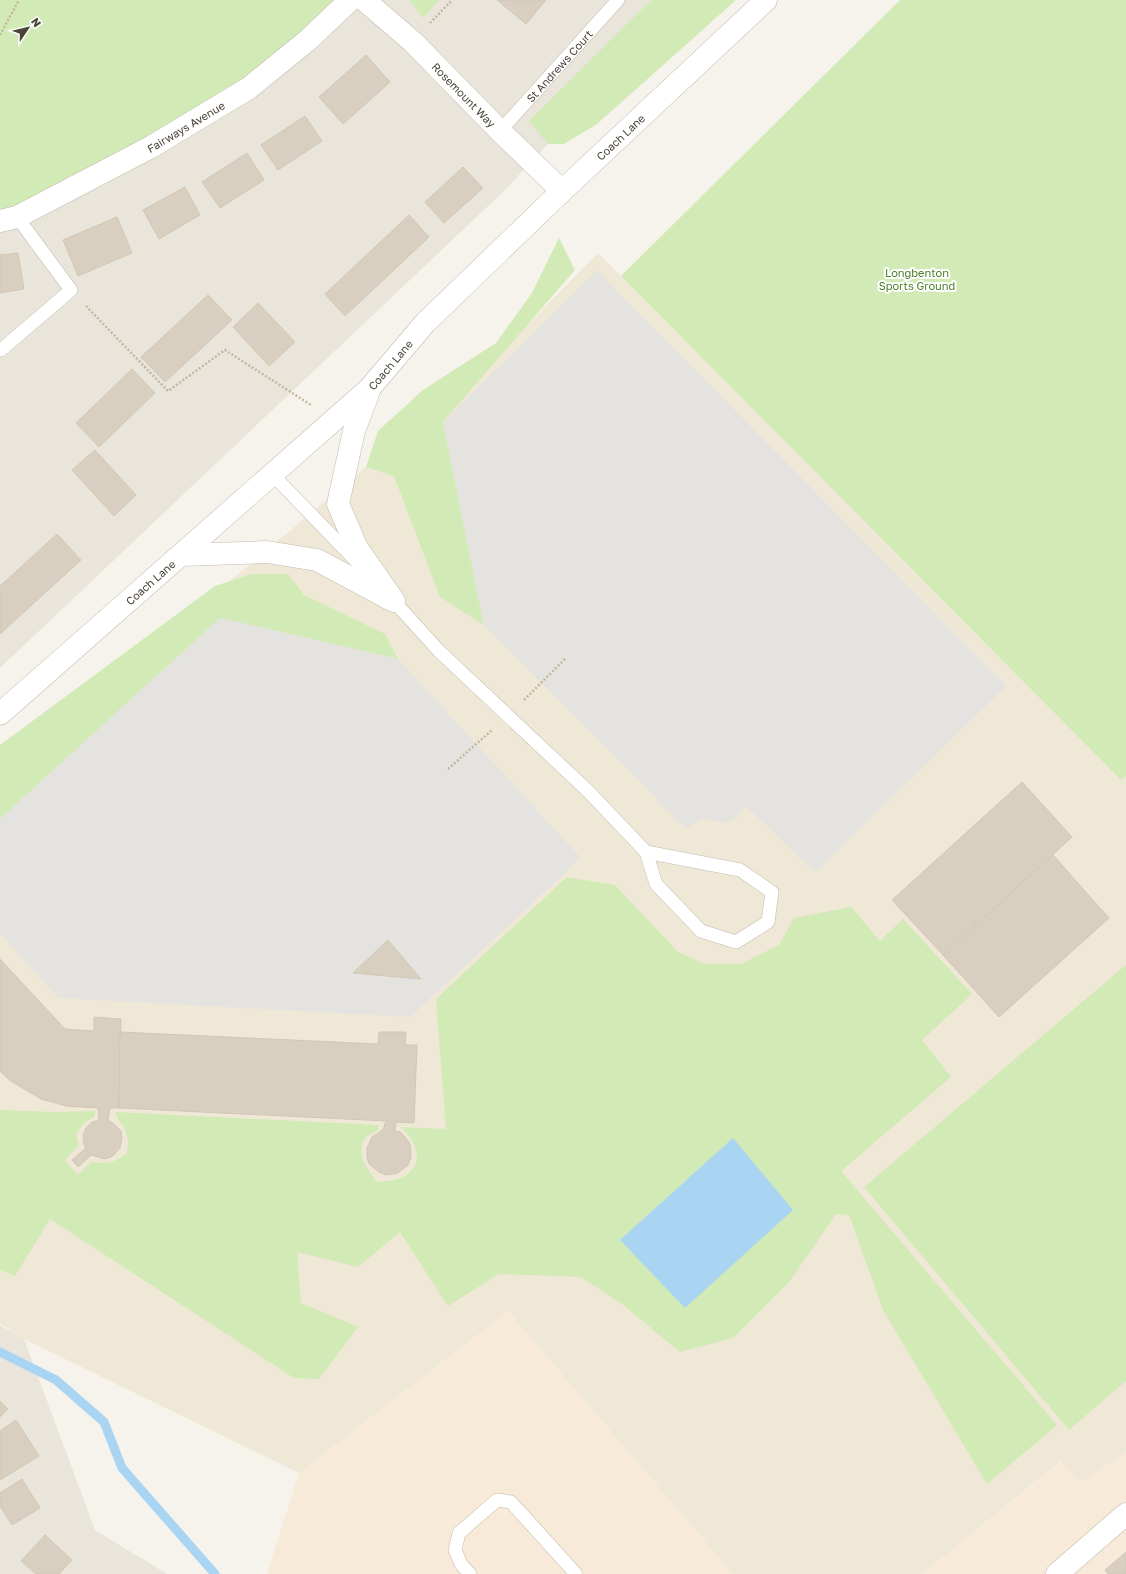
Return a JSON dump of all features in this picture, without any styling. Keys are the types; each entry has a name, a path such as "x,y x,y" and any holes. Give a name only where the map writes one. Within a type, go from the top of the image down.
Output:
{"street":[{"name":"Fairways Avenue","path":"8,219 151,147 249,88 308,40 350,0"},
{"name":"Rosemount Way","path":"364,0 413,42 500,131 562,191"},
{"name":"Coach Lane","path":"0,714 370,389 425,323 562,191 766,0"},
{"path":"370,389 354,431 338,504 357,548 394,600"},
{"path":"182,555 267,552 317,560 394,600"},
{"path":"1057,1574 1126,1514"}],"lane":[{"name":"St Andrews Court","path":"500,131 618,0"},
{"path":"2,350 71,290 8,219"},
{"path":"273,475 394,600 439,651 588,791 646,852 656,884 701,932 736,942 768,922 772,892 740,870 646,852"},
{"path":"470,1574 461,1564 455,1550 459,1533 497,1500 511,1502 576,1574"}],"path":[{"path":"0,35 19,0"},
{"path":"413,42 452,0"},
{"path":"71,290 168,392 225,350 335,421"},
{"path":"448,770 508,715 566,658"}],"shaded area":[{"path":"0,0 682,0 504,191 0,668"},
{"path":"598,253 1121,780 1126,776 1126,1452 1081,1483 1061,1461 922,1574 733,1574 508,1311 299,1473 24,1339 0,1323 0,761 135,660 366,467 470,383"},
{"path":"597,270 1006,686 815,872 748,808 744,808 737,818 725,823 701,818 686,829 484,625 443,422"},
{"path":"220,618 398,659 581,858 410,1017 59,998 0,934 0,819"},
{"path":"508,1311 733,1574 267,1574 299,1473"},
{"path":"0,1325 24,1339 95,1530 167,1574 0,1574"},
{"path":"1126,1452 1126,1574 922,1574 1062,1461 1082,1483"}],"green space":[{"path":"0,0 350,0 249,88 0,221"},
{"path":"409,0 439,0 423,18"},
{"path":"651,0 736,0 597,124 564,144 548,144 529,121"},
{"name":"Longbenton Sports Ground","path":"900,0 1126,0 1126,776 1121,780 621,276"},
{"path":"559,238 575,270 443,422 484,625 440,597 394,476 366,467 378,431 423,390 496,343 532,293"},
{"path":"252,574 288,574 304,595 385,634 398,659 220,618 0,819 0,745 215,586"},
{"path":"567,877 615,885 678,952 705,964 741,964 779,945 794,918 851,907 880,941 903,919 972,994 922,1040 951,1077 841,1171 1057,1425 987,1484 883,1310 849,1215 836,1214 790,1281 733,1338 680,1352 622,1304 581,1277 499,1274 448,1306 400,1232 358,1267 297,1252 301,1303 358,1327 319,1379 294,1378 50,1219 15,1276 0,1270 0,1110 55,1112 95,1111 95,1116 83,1124 76,1135 79,1146 65,1160 78,1175 91,1162 110,1162 127,1153 127,1136 116,1112 378,1125 378,1130 367,1136 361,1147 361,1154 369,1172 377,1182 395,1180 405,1176 415,1164 417,1158 411,1139 401,1127 446,1129 436,999"},
{"path":"1126,965 1126,1381 1069,1430 864,1187"}],"water":[{"path":"733,1138 793,1210 685,1308 620,1240"}],"building":[{"path":"497,0 546,0 526,24"},
{"path":"366,55 390,82 343,124 319,97"},
{"path":"305,116 322,141 278,170 261,145"},
{"path":"247,153 264,180 220,208 202,182"},
{"path":"463,167 483,188 444,223 425,202"},
{"path":"185,187 200,215 159,239 143,210"},
{"path":"409,215 429,237 345,316 325,294"},
{"path":"117,217 132,253 78,276 63,240"},
{"path":"18,253 24,289 0,293 0,255"},
{"path":"208,295 232,320 165,382 141,357"},
{"path":"258,303 295,342 269,366 233,327"},
{"path":"132,369 155,393 99,447 76,423"},
{"path":"95,450 136,495 114,516 72,470"},
{"path":"57,534 81,560 0,634 0,586"},
{"path":"1022,782 1072,837 943,955 892,900"},
{"path":"1053,855 1109,918 999,1017 943,955"},
{"path":"388,940 421,979 353,973"},
{"path":"0,959 65,1029 94,1031 94,1017 121,1019 119,1108 110,1108 108,1120 121,1131 122,1139 120,1148 113,1156 105,1159 91,1155 78,1167 72,1160 86,1148 84,1145 83,1135 86,1128 92,1122 99,1120 98,1108 66,1106 41,1099 9,1080 0,1071"},
{"path":"120,1032 378,1044 379,1032 406,1032 405,1045 417,1045 414,1123 396,1122 395,1131 400,1132 410,1144 411,1157 408,1165 398,1173 386,1175 379,1172 369,1164 367,1148 372,1137 383,1130 386,1121 119,1108"},
{"path":"0,1401 8,1409 0,1417"},
{"path":"16,1420 39,1456 0,1480 0,1431"},
{"path":"22,1479 40,1508 12,1525 0,1506 0,1493"},
{"path":"45,1535 72,1560 59,1574 36,1574 21,1561"},
{"path":"1126,1552 1126,1574 1108,1574 1105,1570"}],"waterway":[{"path":"0,1352 56,1380 104,1422 122,1468 215,1574"}]}
